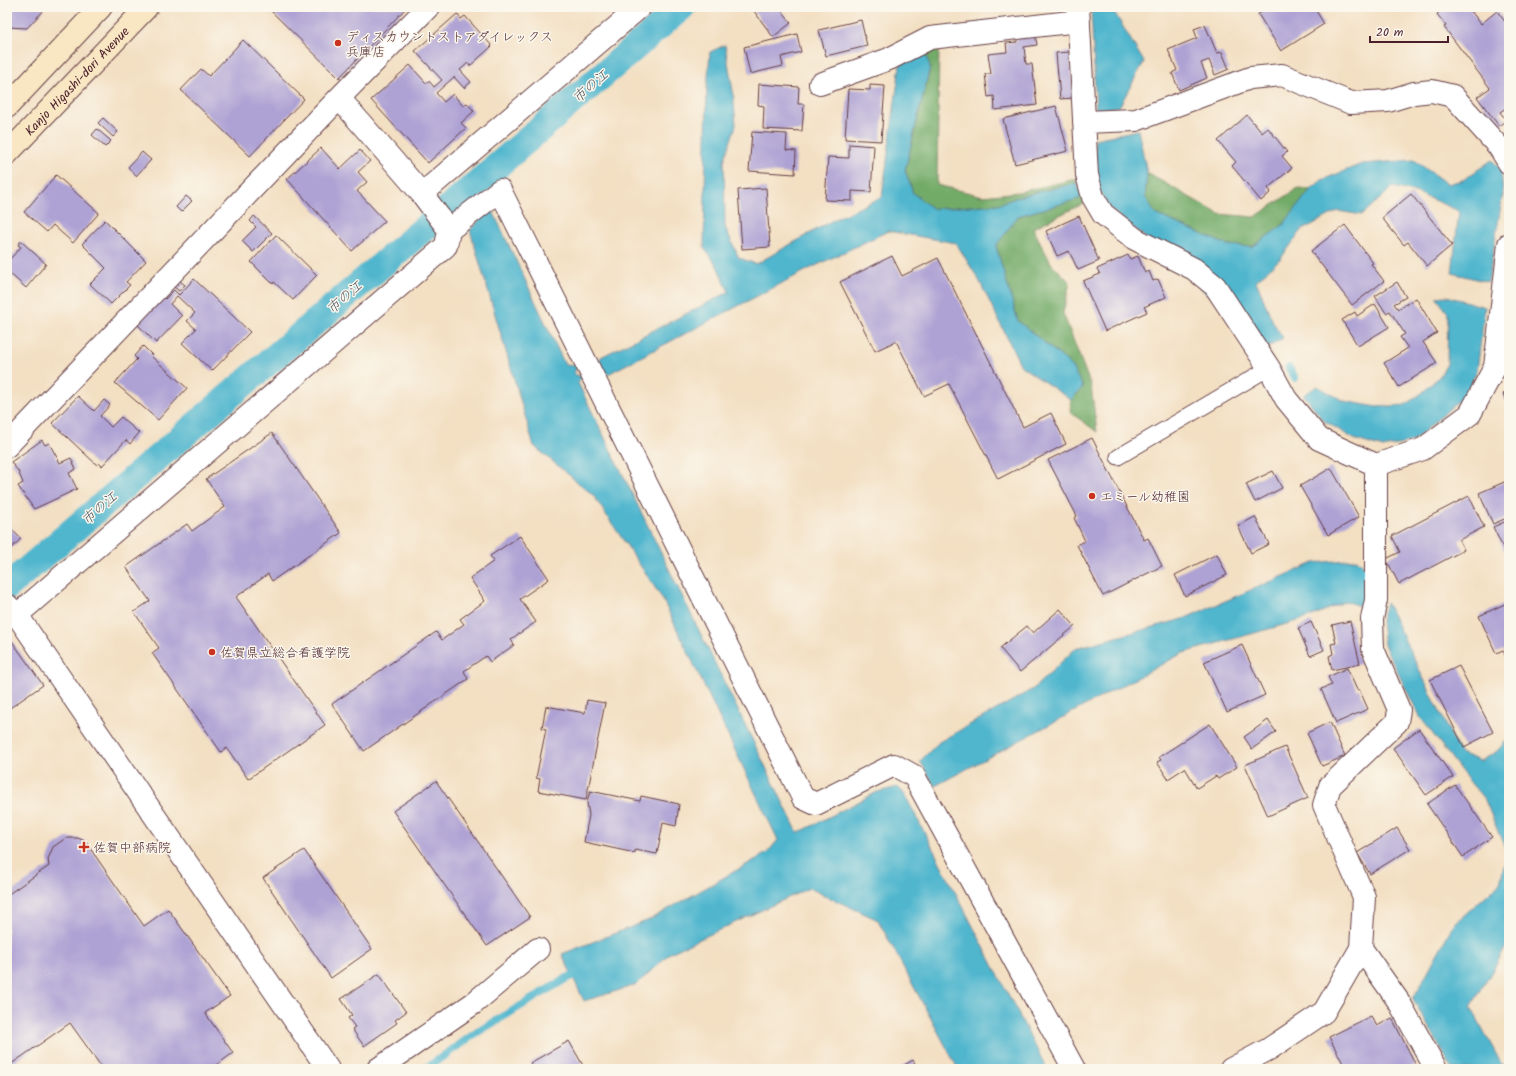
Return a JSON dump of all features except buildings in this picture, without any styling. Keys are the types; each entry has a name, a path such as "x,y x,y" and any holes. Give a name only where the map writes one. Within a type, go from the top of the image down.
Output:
{"main road":[{"path":"7,107 102,7"},
{"name":"Kanjo Higashi-dori Avenue","path":"7,154 147,7"}],"street":[{"path":"7,446 428,7"},
{"path":"424,197 640,7"},
{"path":"820,84 889,59 930,38 1079,14 1087,175 1094,197 1103,214 1135,240 1194,268 1215,286 1269,368 1286,399 1319,439 1376,465 1423,449 1470,414 1502,368 1509,244"},
{"path":"1084,122 1136,120 1250,78 1282,75 1351,103 1388,101 1414,93 1432,92 1454,96 1504,155"},
{"path":"328,1069 11,609 446,246 448,228 424,197 340,98"},
{"path":"448,228 500,190 803,798 816,804 894,765 914,776 1074,1069"},
{"path":"1231,1069 1269,1049 1324,1012 1362,948 1364,897 1324,805 1330,786 1397,722 1399,710 1373,649 1376,465"},
{"path":"1362,948 1399,1002 1436,1069"},
{"path":"378,1069 474,1003 538,949"}],"lane":[{"path":"1118,457 1269,368"}],"green space":[{"path":"939,46 937,185 983,196 1019,192 1075,179 1077,183 1021,196 999,204 932,209 913,193 905,170 930,68 925,52"},
{"path":"1147,173 1219,214 1255,217 1298,188 1311,189 1283,225 1252,247 1227,245 1155,214 1145,196"},
{"path":"1082,198 1085,203 1033,228 1051,263 1070,282 1063,313 1091,386 1097,432 1070,412 1071,400 1083,387 1070,364 1018,321 996,246 1018,216"}],"water":[{"path":"1091,7 1112,7 1144,62 1119,107 1096,109"},
{"path":"725,45 733,91 736,125 724,161 725,227 739,258 756,264 835,219 882,197 900,65 925,52 930,67 905,170 913,193 933,209 999,204 1021,196 1077,183 1082,198 1018,216 996,246 1018,321 1070,364 1083,387 1071,400 1021,366 979,280 956,243 888,231 811,268 608,374 597,368 601,357 729,292 716,264 704,248 707,88 710,52"},
{"path":"1138,130 1147,173 1145,196 1155,214 1227,245 1252,247 1283,225 1311,189 1322,180 1362,164 1414,160 1447,184 1463,180 1492,160 1501,170 1503,194 1488,282 1452,273 1459,211 1415,192 1393,187 1362,215 1338,211 1302,230 1281,258 1256,281 1273,322 1283,338 1267,348 1140,233 1109,208 1096,184 1095,139"},
{"path":"491,207 565,365 577,366 574,374 582,377 578,383 798,833 877,792 898,787 905,795 1047,1069 958,1069 878,920 809,888 670,953 636,985 584,1001 562,954 649,920 767,853 778,840 662,598 593,495 534,446 470,230"},
{"path":"1447,296 1485,307 1477,371 1464,396 1412,442 1383,448 1354,439 1323,420 1304,395 1317,386 1344,401 1377,407 1405,405 1422,393 1439,377 1447,364 1448,313 1436,297"},
{"path":"1357,559 1367,569 1367,609 1346,601 1308,618 1183,653 935,786 920,761 939,742 1033,689 1076,648 1183,619 1314,563"},
{"path":"1386,602 1460,753 1480,761 1496,752 1509,738 1509,942 1471,1007 1504,1069 1452,1069 1413,999 1453,925 1500,883 1507,853 1485,800 1420,717 1384,645 1381,621"}],"waterway":[{"name":"市の江","path":"7,587 682,7"},
{"path":"1289,368 1295,378"},
{"path":"425,1069 476,1033 567,978 581,973"}],"place":[{"name":"ディスカウントストアダイレックス 兵庫店","path":"338,43"},
{"name":"エミール幼稚園","path":"1092,496"},
{"name":"佐賀県立総合看護学院","path":"212,652"},
{"name":"佐賀中部病院","path":"84,847"}]}
